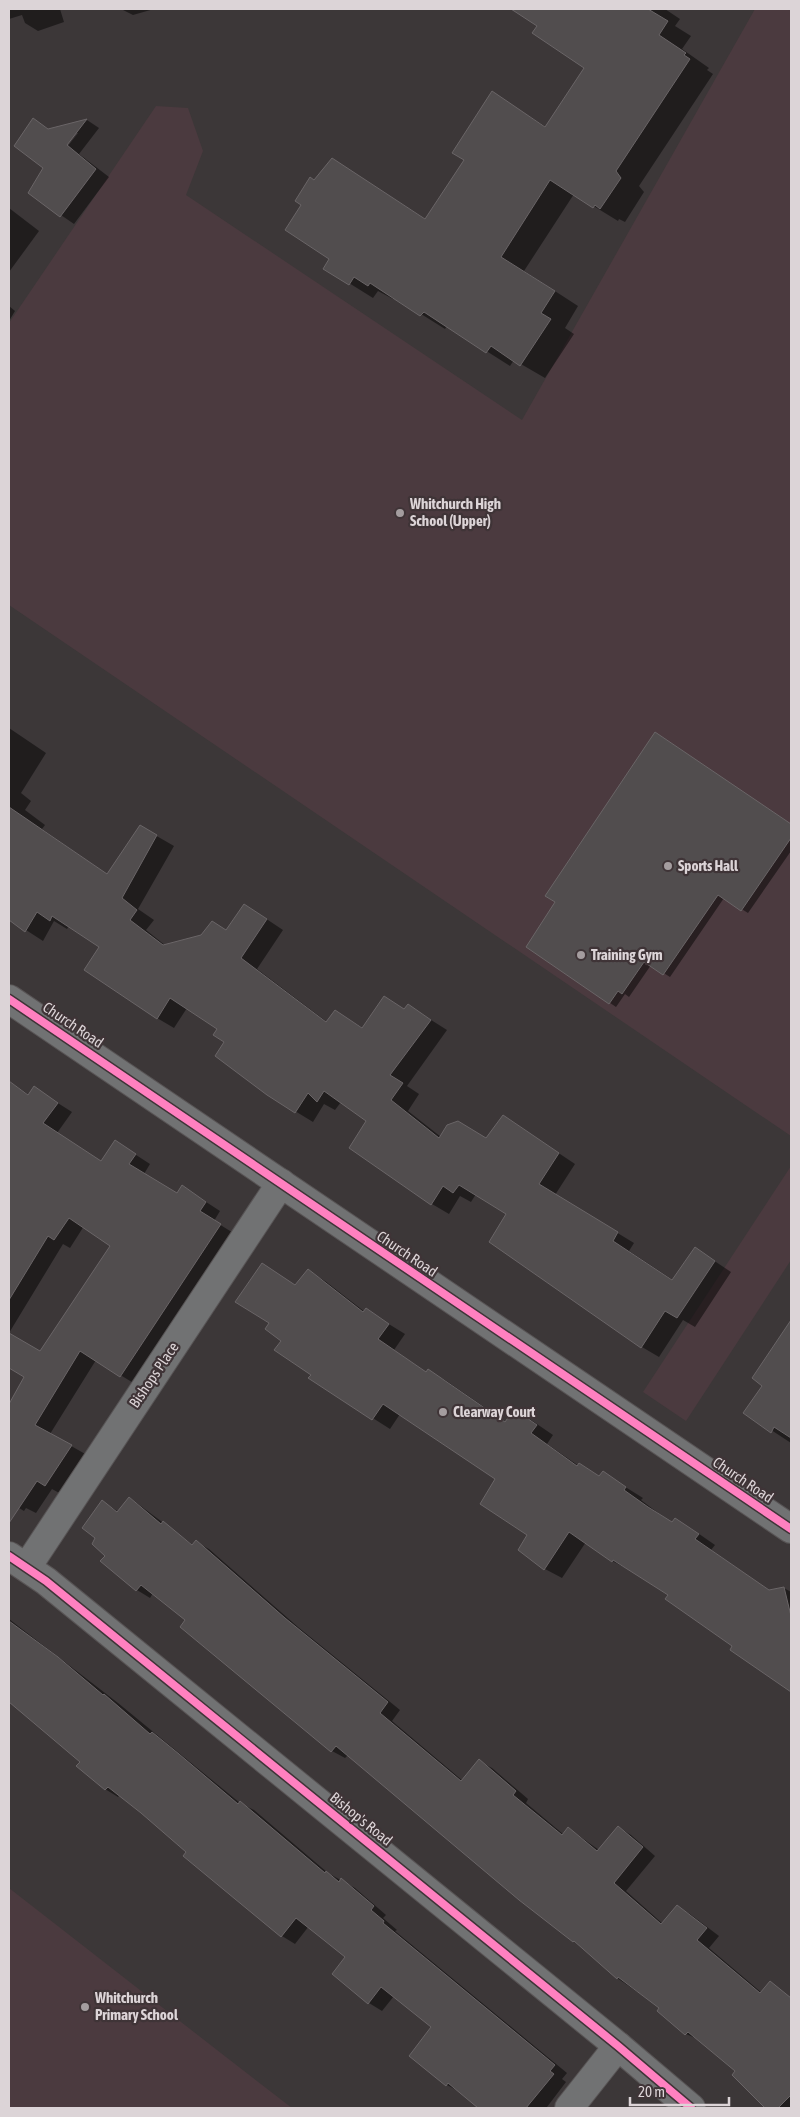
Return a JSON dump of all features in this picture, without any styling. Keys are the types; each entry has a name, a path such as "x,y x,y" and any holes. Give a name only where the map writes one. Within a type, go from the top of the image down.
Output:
{"street":[{"name":"Church Road","path":"9,999 791,1530"},
{"name":"Bishops Place","path":"18,1561 281,1183"},
{"name":"Bishop's Road","path":"18,1561 618,2046 691,2108"},
{"path":"569,2108 618,2046"}],"shaded area":[{"name":"Whitchurch High School (Upper)","path":"755,9 791,9 791,1136 9,605 9,323 156,106 188,108 203,151 186,195 522,420"},
{"path":"791,1166 791,1260 686,1421 643,1392"},
{"name":"Whitchurch Primary School","path":"9,1888 226,2057 292,2108 9,2108"}],"building":[{"path":"511,9 648,9 668,21 659,35 686,53 684,55 690,59 616,171 621,178 600,209 595,205 593,208 550,180 501,257 555,291 541,313 551,319 520,366 491,346 486,353 424,312 420,316 370,283 368,286 354,277 349,285 323,269 329,259 285,230 301,205 295,201 310,177 314,180 332,158 425,219 464,160 452,153 492,91 545,127 584,68 532,33 537,26"},
{"path":"33,118 48,129 87,119 67,145 96,169 60,217 28,193 43,168 14,146"},
{"name":"Sports Hall","path":"655,732 791,824 791,838 741,911 718,895 663,975 644,962 622,994 618,991 609,1004 526,947 555,902 545,896"},
{"path":"9,807 107,874 140,825 157,835 122,898 137,910 130,920 163,945 201,935 212,921 226,930 244,904 267,919 241,958 326,1022 335,1010 362,1028 384,996 404,1009 408,1004 431,1020 390,1075 403,1083 391,1100 439,1138 447,1125 458,1121 486,1138 503,1115 559,1153 539,1184 618,1232 613,1241 672,1280 695,1247 715,1261 677,1318 665,1311 641,1348 489,1242 506,1214 459,1185 453,1193 443,1186 431,1205 349,1148 366,1121 324,1091 317,1102 308,1093 295,1113 267,1095 215,1056 224,1042 213,1035 217,1029 170,998 157,1019 84,970 99,947 52,916 50,921 37,912 25,932 9,920"},
{"path":"9,1081 28,1095 34,1086 58,1103 43,1123 101,1161 115,1140 136,1154 129,1164 177,1193 182,1185 206,1202 200,1211 221,1224 120,1377 80,1351 35,1425 72,1445 45,1486 37,1481 9,1523 9,1404 24,1377 9,1368 9,1333 40,1351 110,1246 69,1218 54,1240 48,1236 9,1300"},
{"path":"262,1263 295,1285 308,1269 363,1312 366,1308 389,1324 378,1339 426,1372 428,1369 505,1422 514,1409 537,1425 531,1433 577,1466 579,1463 599,1476 603,1471 626,1487 624,1490 648,1507 672,1522 675,1518 699,1534 695,1539 769,1590 784,1587 791,1616 791,1692 730,1650 732,1646 665,1599 668,1595 613,1560 612,1562 569,1532 544,1570 518,1550 527,1535 480,1504 495,1479 383,1404 372,1420 308,1378 311,1375 274,1350 281,1341 265,1329 269,1323 235,1302"},
{"path":"791,1320 791,1438 774,1427 771,1433 743,1413 762,1386 752,1378"},
{"path":"129,1497 161,1524 163,1521 192,1545 196,1540 285,1618 388,1702 380,1713 461,1781 479,1759 516,1791 513,1795 562,1835 568,1827 597,1851 618,1826 643,1847 614,1883 661,1924 677,1905 707,1928 697,1940 760,1993 770,1981 791,1998 791,2095 778,2108 765,2108 732,2075 735,2071 688,2032 685,2035 657,2011 659,2008 618,1977 617,1979 574,1941 519,1900 336,1746 331,1752 180,1627 185,1620 141,1585 136,1591 100,1561 105,1556 92,1544 95,1538 82,1528 102,1500 117,1512"},
{"path":"9,1621 58,1657 150,1734 152,1732 238,1804 240,1801 325,1873 326,1871 339,1882 341,1878 374,1906 371,1910 384,1921 383,1923 555,2065 550,2071 554,2074 526,2108 478,2108 448,2083 446,2086 409,2056 431,2027 381,1987 368,2004 332,1974 345,1957 296,1918 281,1937 183,1856 186,1852 141,1813 108,1787 105,1790 76,1766 80,1762 9,1702"}],"cycle path":[{"path":"9,999 791,1529"},
{"path":"9,1556 46,1581 618,2046 691,2108"}],"place":[{"name":"Whitchurch High School (Upper)","path":"400,513"},
{"name":"Sports Hall","path":"668,866"},
{"name":"Training Gym","path":"581,955"},
{"name":"Clearway Court","path":"443,1412"},
{"name":"Whitchurch Primary School","path":"85,2007"}]}
